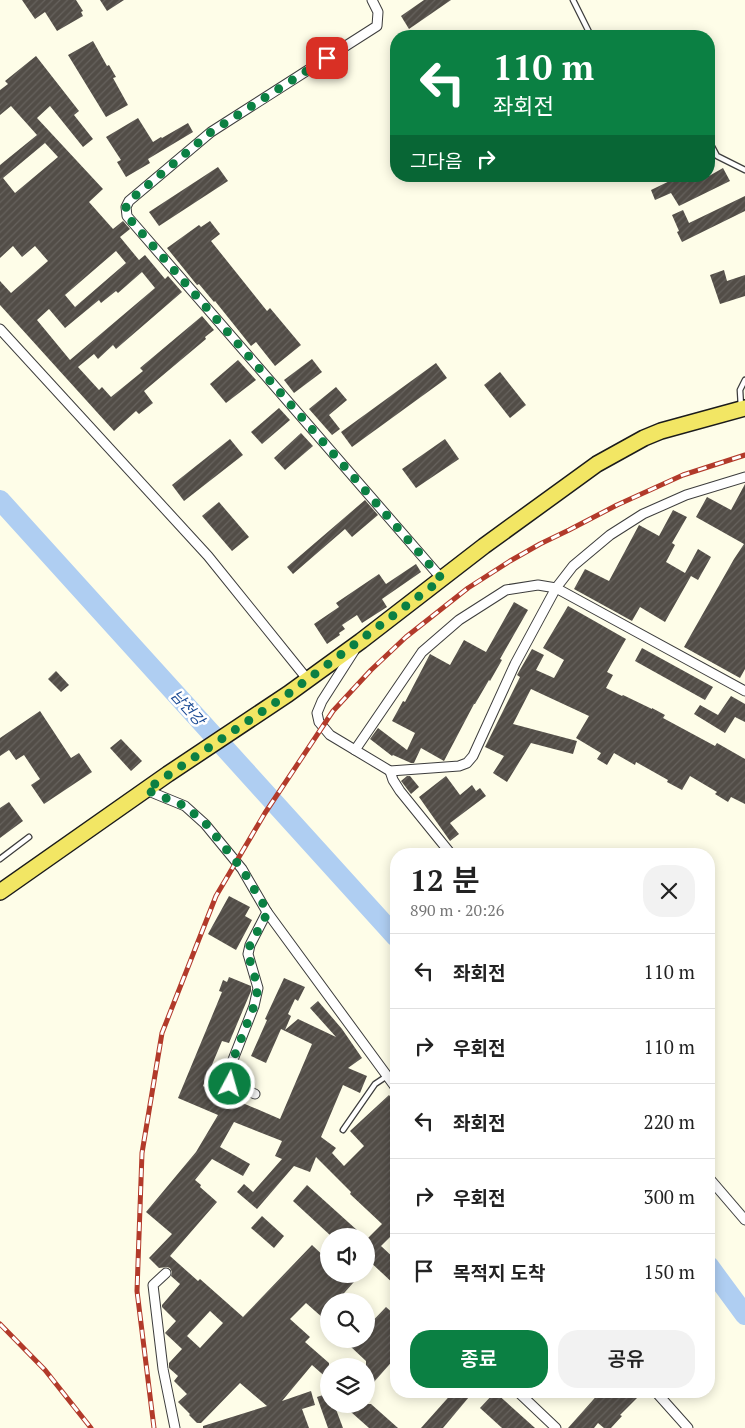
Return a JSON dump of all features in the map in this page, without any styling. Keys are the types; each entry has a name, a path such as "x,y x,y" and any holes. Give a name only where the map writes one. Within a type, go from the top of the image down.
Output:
{"main road":[{"path":"0,892 168,774 308,680 597,464 644,438 661,431 743,408"}],"street":[{"path":"376,1 379,18 377,26 211,132 129,201 126,207 127,216 442,579"},
{"path":"0,329 208,556 308,680"},
{"path":"361,641 322,701 317,713 319,722 330,735 390,771 411,768 442,768 467,764 473,756 516,664 556,588 573,566 610,535 667,503 745,477"},
{"path":"355,750 422,652 459,620 492,598 506,590 538,585 556,588 745,691"},
{"path":"390,771 392,780 400,791 446,848"},
{"path":"146,790 185,806 206,824 242,869 268,912 390,1080"},
{"path":"256,1094 230,1084 227,1075 254,1006 258,988 248,954 250,945 268,912"},
{"path":"715,1185 745,1220"},
{"path":"166,1273 153,1285 163,1368 175,1428"},
{"path":"524,1398 556,1428"},
{"path":"661,1398 688,1428"}],"lane":[{"path":"574,0 588,30"},
{"path":"715,152 717,156 745,170"},
{"path":"743,408 740,390 745,380"},
{"path":"0,859 29,837"},
{"path":"343,1130 375,1084 387,1076"}],"building":[{"path":"22,0 76,0 83,11 81,12 83,16 57,31 45,12 35,19"},
{"path":"100,0 124,0 107,11"},
{"path":"424,0 451,0 409,29 401,16"},
{"path":"93,41 107,66 109,65 116,77 113,78 128,105 106,117 68,55"},
{"path":"36,56 79,111 74,115 93,139 83,147 50,106 37,118 103,189 89,202 113,229 123,221 130,229 120,237 139,260 145,255 165,279 168,276 182,292 116,349 113,345 98,359 94,354 78,367 99,390 102,387 111,397 143,371 140,368 202,316 214,330 205,337 206,339 144,391 153,403 139,414 136,411 114,431 0,305 0,281 11,293 48,261 35,246 22,257 13,246 0,258 0,165 37,135 11,106 0,115 0,90 8,84 5,81","holes":["45,143 58,157 15,193 3,178","116,251 126,263 75,307 65,295","142,272 155,288 70,360 37,320 49,309 65,328 99,300 101,303 116,291 118,293"]},
{"path":"138,118 153,142 188,123 193,132 148,159 150,163 126,177 117,162 121,160 106,137"},
{"path":"218,167 228,181 159,226 149,212"},
{"path":"723,168 730,181 679,206 671,193 655,200 651,190 668,182 715,182 715,173"},
{"path":"745,196 745,211 682,242 672,215 683,210 689,223"},
{"path":"210,221 220,234 211,241 267,311 270,308 301,345 275,366 256,342 251,346 215,301 199,284 197,285 167,248 199,225 201,227"},
{"path":"724,270 727,281 745,275 745,296 720,304 710,275"},
{"path":"312,359 322,372 294,393 284,380"},
{"path":"238,360 256,380 226,403 210,384"},
{"path":"436,363 447,378 352,447 341,432"},
{"path":"500,372 526,405 510,418 484,385"},
{"path":"336,387 347,400 329,415 340,429 332,435 309,409"},
{"path":"279,408 290,420 262,444 251,432"},
{"path":"301,433 313,446 285,470 274,458"},
{"path":"230,439 243,455 184,501 172,485"},
{"path":"445,439 459,459 416,488 402,469"},
{"path":"745,484 745,669 740,678 684,647 744,544 696,517 707,497 731,510"},
{"path":"365,500 378,515 352,537 345,529 293,574 287,567"},
{"path":"219,502 249,537 232,551 202,516"},
{"path":"673,510 687,517 672,543 675,545 666,562 685,573 698,549 711,557 698,580 691,576 665,622 640,607 632,621 574,589 585,569 609,581 639,525 659,536"},
{"path":"416,564 421,572 382,599 387,607 362,623 357,615 342,625 345,629 327,644 314,624 339,607 336,603 379,574 386,584"},
{"path":"514,602 528,610 500,659 502,660 474,704 444,761 421,748 414,763 411,763 392,756 370,739 378,728 407,750 415,733 392,721 403,701 405,702 430,654 450,665 464,640 486,652"},
{"path":"568,606 626,639 607,672 613,675 606,688 652,708 665,715 663,718 715,746 717,743 745,759 745,804 731,797 728,802 715,794 717,792 690,776 682,790 636,762 635,765 614,753 607,765 597,759 601,753 576,738 589,716 531,689 513,724 577,741 573,754 531,743 507,782 493,773 504,756 485,747 520,677 517,675 532,649 544,655 536,670 554,678 564,660 543,648"},
{"path":"642,648 713,687 705,700 635,661"},
{"path":"56,671 69,685 61,692 48,679"},
{"path":"731,696 745,704 745,722 735,717 725,733 694,714 700,705 718,715"},
{"path":"40,711 71,758 79,753 92,772 44,804 31,785 40,779 24,755 16,760 9,750 0,756 0,738"},
{"path":"121,739 142,761 131,771 110,748"},
{"path":"410,776 419,787 411,794 401,781"},
{"path":"446,776 460,795 472,785 476,791 480,788 486,796 450,823 459,834 450,841 419,797"},
{"path":"9,802 23,821 0,838 0,808"},
{"path":"229,896 250,907 245,916 252,920 236,950 208,934"},
{"path":"229,977 251,986 251,991 229,1043 222,1041 203,1086 280,1119 312,1044 281,1029 266,1063 251,1056 267,1020 265,1019 284,978 305,987 298,1001 295,999 288,1014 291,1016 285,1030 298,1019 336,1037 310,1008 318,1001 342,1029 362,1058 348,1068 367,1076 360,1093 343,1085 321,1137 336,1148 332,1153 344,1166 364,1146 350,1131 389,1095 390,1096 390,1237 381,1246 390,1254 390,1280 375,1266 375,1231 382,1224 350,1194 351,1192 316,1157 310,1172 294,1166 257,1209 237,1192 244,1184 253,1192 282,1159 275,1156 282,1141 234,1122 220,1147 250,1164 243,1176 212,1159 195,1180 217,1202 170,1256 198,1281 200,1279 243,1317 312,1245 320,1253 320,1283 353,1283 344,1293 320,1293 320,1315 306,1303 290,1319 310,1337 305,1342 323,1358 320,1358 320,1372 312,1365 282,1401 311,1391 315,1405 302,1409 309,1428 203,1428 203,1426 267,1406 240,1383 201,1423 197,1423 178,1402 187,1394 174,1381 178,1376 169,1368 169,1363 182,1349 165,1333 176,1321 162,1305 180,1284 171,1276 170,1268 159,1268 149,1258 172,1234 146,1212 196,1152 218,1115 178,1098 222,992 219,991 223,980 227,982","holes":["210,1311 223,1323 200,1348 187,1336"]},
{"path":"307,1185 355,1228 322,1228 293,1201"},
{"path":"262,1216 284,1236 274,1248 251,1228"},
{"path":"386,1307 390,1311 390,1364 375,1381 375,1358 363,1358 352,1348 375,1348 375,1319"},
{"path":"448,1398 468,1398 443,1428 421,1428"},
{"path":"489,1398 502,1398 535,1428 502,1428 480,1408"},
{"path":"595,1398 637,1398 620,1415 622,1416 611,1428 604,1428 598,1423 594,1428 568,1428"},
{"path":"375,1408 398,1428 369,1428 352,1413 375,1413"},
{"path":"323,1413 337,1413 343,1428 328,1428"}],"waterway":[{"name":"남천강","path":"0,500 390,930"},
{"name":"남천강","path":"715,1274 745,1315"}],"railway":[{"path":"154,1428 137,1291 142,1153 162,1033 216,896 265,813 333,711 371,670 406,637 468,588 540,544 617,505 683,475 745,455"},
{"path":"0,1324 45,1370 91,1428"}],"route":[{"path":"230,1084 227,1075 254,1006 258,988 248,954 250,945 268,912 242,869 206,824 185,806 146,790 288,694 442,579 127,216 126,207 129,201 211,132 327,58"}]}
